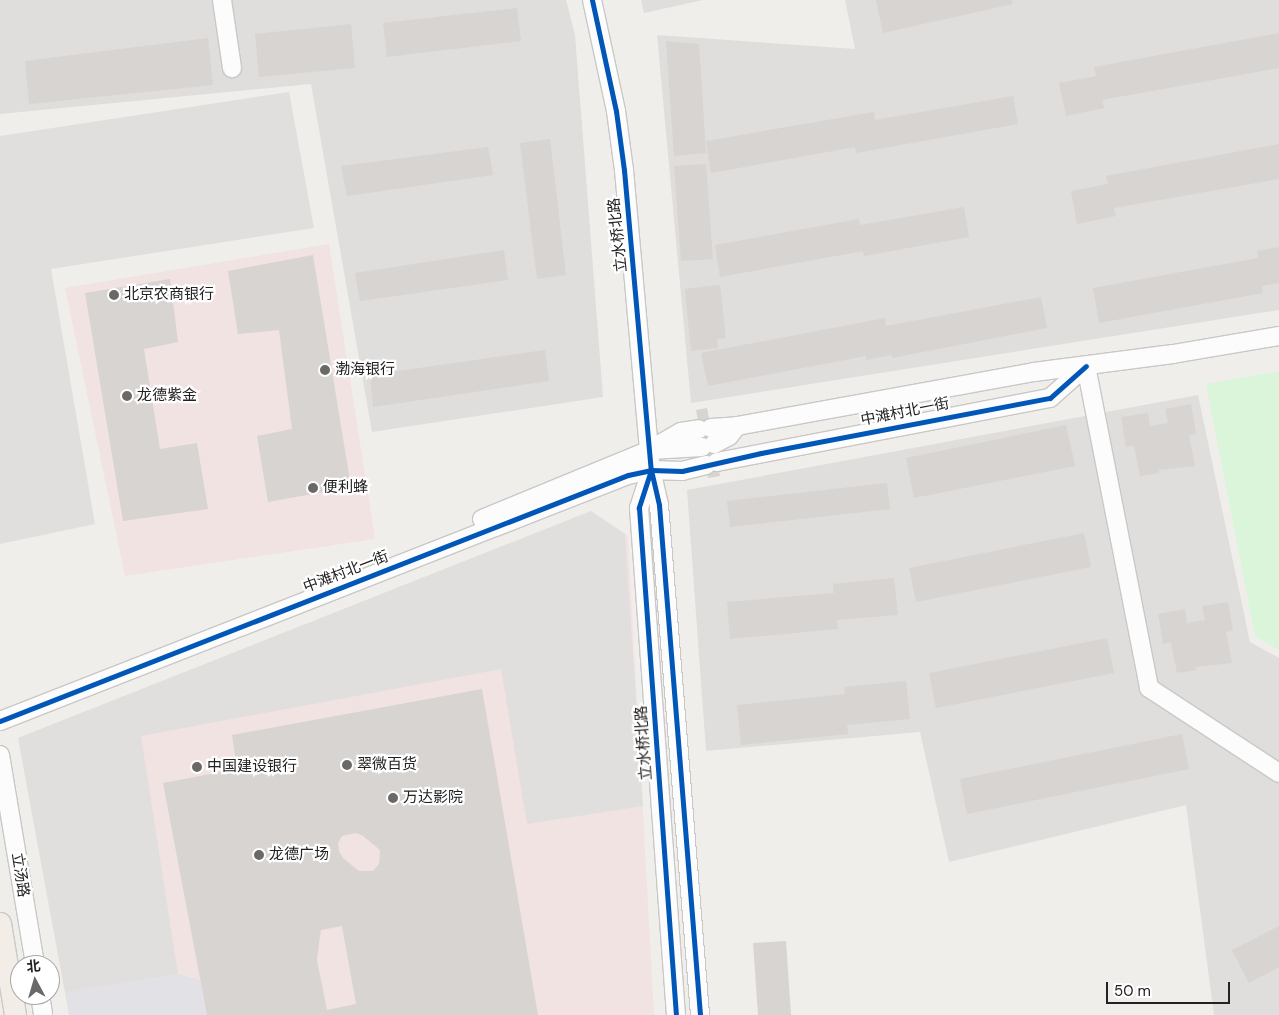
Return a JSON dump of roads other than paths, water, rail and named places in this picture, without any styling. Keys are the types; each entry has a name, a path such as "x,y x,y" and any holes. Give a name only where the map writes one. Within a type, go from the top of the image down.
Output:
{"main road":[{"path":"0,923 15,1015"}],"street":[{"path":"222,0 232,68"},
{"name":"立水桥北路","path":"592,0 609,73 624,170 651,470 659,505 661,525 700,1015"},
{"name":"中滩村北一街","path":"0,710 466,526 650,450 681,432 706,437 737,426 1034,372 1086,366 1279,336"},
{"path":"1086,366 1149,688 1279,773"},
{"name":"中滩村北一街","path":"0,721 628,475 651,470 682,471 1050,398 1086,366"},
{"name":"立水桥北路","path":"651,470 639,508 676,1015"},
{"name":"立汤路","path":"0,756 33,955"}],"place":[{"name":"北京农商银行","path":"114,295"},
{"name":"渤海银行","path":"325,370"},
{"name":"龙德紫金","path":"127,396"},
{"name":"便利蜂","path":"313,488"},
{"name":"翠微百货","path":"347,765"},
{"name":"中国建设银行","path":"197,767"},
{"name":"万达影院","path":"393,798"},
{"name":"龙德广场","path":"259,855"}]}
